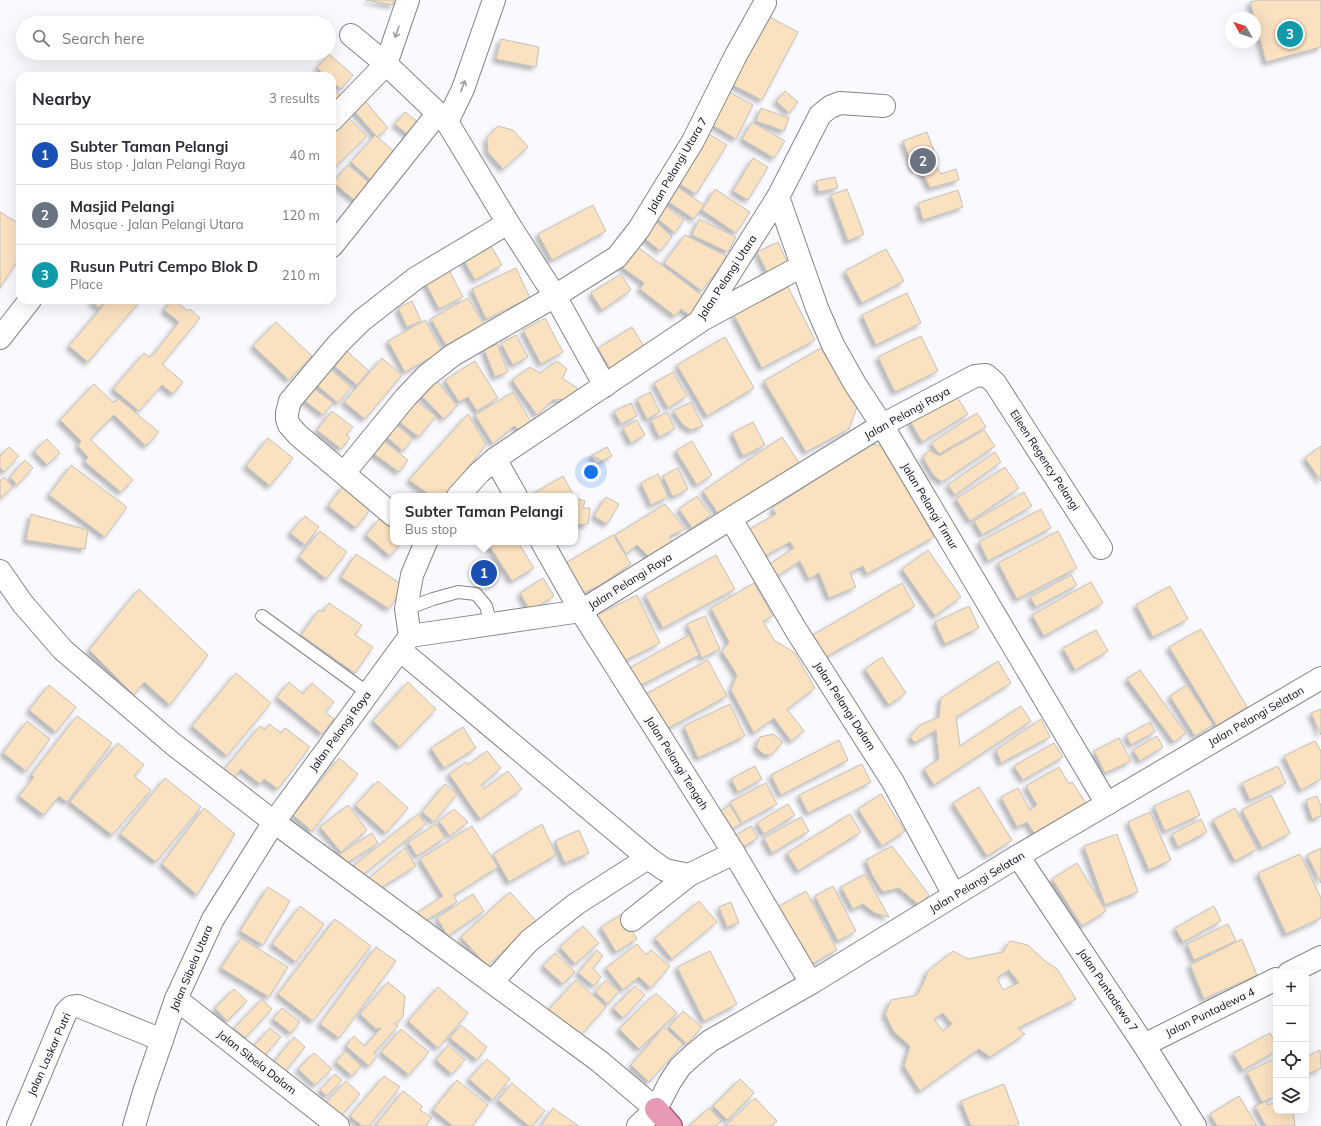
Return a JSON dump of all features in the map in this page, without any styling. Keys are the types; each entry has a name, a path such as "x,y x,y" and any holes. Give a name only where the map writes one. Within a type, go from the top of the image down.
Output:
{"main road":[{"path":"656,1109 671,1126"}],"street":[{"path":"336,116 386,64 408,0"},
{"path":"336,241 443,118 463,89 494,0"},
{"name":"Jalan Pelangi Utara 7","path":"344,473 405,398 426,376 454,355 555,296 617,257 639,229 693,141 736,55 765,3"},
{"path":"351,36 386,64 443,118 555,296 605,386"},
{"name":"Jalan Pelangi Utara","path":"461,493 479,473 495,459 699,322 778,197 820,115 830,107 840,103 884,106"},
{"name":"Jalan Pelangi Timur","path":"778,197 817,308 833,345 1107,804"},
{"path":"390,512 289,426 287,413 290,401 338,344 361,320 416,278 508,223"},
{"path":"699,322 802,266"},
{"path":"0,338 27,304"},
{"name":"Jalan Pelangi Raya","path":"274,822 405,643 491,624 581,611 882,425 975,376 986,375"},
{"name":"Eileen Regency Pelangi","path":"986,375 995,383 1101,548"},
{"path":"495,459 514,493"},
{"name":"Jalan Pelangi Dalam","path":"731,519 796,630 893,782 954,895"},
{"path":"424,545 412,575 406,609 405,643 648,858 665,870 689,875"},
{"name":"Jalan Pelangi Tengah","path":"544,545 581,611 734,853 811,983"},
{"path":"0,571 23,604 63,650 173,744 274,822 599,1061 656,1109"},
{"name":"Jalan Pelangi Selatan","path":"638,1126 656,1109 670,1082 680,1067 710,1041 811,983 1018,856 1321,678"},
{"name":"Jalan Sibela Utara","path":"134,1126 176,999 212,919 274,822"},
{"path":"632,920 689,875 734,853"},
{"name":"Jalan Puntadewa 7","path":"1018,856 1196,1126"},
{"path":"492,982 506,964 535,937 576,904 648,858"},
{"path":"1295,970 1321,957"},
{"name":"Jalan Puntadewa 4","path":"1144,1045 1273,980"},
{"name":"Jalan Sibela Dalam","path":"176,999 338,1126"},
{"name":"Jalan Laskar Putri","path":"18,1126 66,1012 71,1007 78,1006 162,1040"}],"lane":[{"path":"406,609 458,592 476,594 486,606 491,624"},
{"path":"262,616 368,692"}],"building":[{"path":"366,0 394,0 393,5"},
{"path":"1259,0 1321,0 1321,47 1266,62 1261,43 1261,12 1253,12 1250,2"},
{"path":"762,13 798,32 762,100 727,82"},
{"path":"501,39 539,47 536,67 496,59"},
{"path":"324,60 336,60 353,75 341,89 336,85 336,72 322,72 317,68"},
{"path":"721,88 753,105 736,139 706,121"},
{"path":"785,91 798,102 789,113 776,101"},
{"path":"336,92 340,95 336,99"},
{"path":"361,96 388,128 377,137 350,106"},
{"path":"761,108 789,118 784,131 756,121"},
{"path":"405,112 423,126 412,138 395,124"},
{"path":"349,118 367,136 336,166 336,131"},
{"path":"752,122 785,141 774,158 742,139"},
{"path":"498,126 513,130 528,147 503,169 488,152 487,138"},
{"path":"702,130 727,145 696,194 671,179"},
{"path":"927,132 937,160 934,162 941,174 956,169 959,180 930,188 919,167 914,169 903,141"},
{"path":"375,135 395,152 371,180 351,162"},
{"path":"753,158 768,167 748,200 733,191"},
{"path":"348,165 374,187 359,204 336,185 336,179"},
{"path":"835,177 838,188 819,192 816,181"},
{"path":"670,182 704,205 694,219 661,197"},
{"path":"715,189 750,212 736,233 702,210"},
{"path":"847,189 864,234 848,241 831,195"},
{"path":"958,190 963,207 923,220 918,203"},
{"path":"659,201 684,220 675,233 650,213"},
{"path":"593,205 606,231 552,260 538,234"},
{"path":"0,212 16,222 16,263 0,288"},
{"path":"699,219 736,237 728,252 692,235"},
{"path":"655,221 672,237 660,251 642,236"},
{"path":"685,235 726,256 723,263 702,291 664,263"},
{"path":"778,242 789,266 769,276 757,252"},
{"path":"490,244 502,265 475,280 463,259"},
{"path":"634,244 708,300 694,319 681,309 675,316 640,289 644,283 618,264"},
{"path":"886,249 904,281 862,303 845,271"},
{"path":"448,268 463,297 439,309 424,280"},
{"path":"516,268 530,298 486,319 472,289"},
{"path":"621,274 631,290 602,310 591,293"},
{"path":"788,287 815,340 762,368 734,315"},
{"path":"907,293 921,323 876,345 862,315"},
{"path":"468,298 484,325 447,347 431,319"},
{"path":"412,301 421,321 407,327 398,308"},
{"path":"94,304 102,304 99,308"},
{"path":"105,304 138,304 88,362 69,346"},
{"path":"169,304 179,304 188,311 190,309 200,318 162,364 183,382 173,394 162,385 139,411 113,389 144,353 149,357 153,355 179,322 164,310"},
{"path":"545,318 563,352 541,364 523,330"},
{"path":"425,320 442,351 405,372 388,341"},
{"path":"276,322 312,356 289,380 253,346"},
{"path":"632,327 647,351 612,372 598,348"},
{"path":"516,335 528,357 513,365 501,343"},
{"path":"921,336 938,371 895,392 878,357"},
{"path":"725,337 754,388 707,416 677,365"},
{"path":"497,344 508,372 495,377 484,349"},
{"path":"340,345 369,371 357,385 327,360"},
{"path":"821,348 857,407 849,429 806,452 764,381"},
{"path":"382,358 402,375 365,419 344,402"},
{"path":"475,361 498,398 477,411 468,397 459,402 445,380"},
{"path":"557,361 567,369 562,378 577,388 573,399 553,400 537,415 512,380 530,367 540,373"},
{"path":"324,364 351,387 338,403 311,380"},
{"path":"673,372 687,396 668,408 654,383"},
{"path":"437,381 457,406 444,419 419,393"},
{"path":"94,384 113,402 119,399 159,432 146,446 114,415 90,439 133,480 121,492 85,462 88,457 78,446 81,441 60,420"},
{"path":"308,384 333,403 323,415 299,396"},
{"path":"513,392 531,422 521,431 514,426 493,444 475,415"},
{"path":"650,392 660,412 647,419 637,399"},
{"path":"955,394 968,414 922,442 910,421"},
{"path":"415,400 436,416 419,437 398,421"},
{"path":"691,402 703,426 691,430 683,425 673,411"},
{"path":"631,403 637,416 621,424 614,411"},
{"path":"332,411 353,427 346,435 350,438 341,449 317,430"},
{"path":"667,412 675,429 659,437 651,420"},
{"path":"977,413 986,427 939,454 931,443"},
{"path":"468,414 486,445 447,493 427,493 409,480"},
{"path":"637,420 645,435 631,443 623,428"},
{"path":"393,422 413,439 403,451 383,434"},
{"path":"753,422 765,445 743,456 732,433"},
{"path":"984,430 995,446 942,482 934,476 923,458 929,450 939,456"},
{"path":"782,437 800,464 721,518 703,491"},
{"path":"268,438 293,458 270,486 246,466"},
{"path":"380,438 408,460 399,472 370,451"},
{"path":"47,439 60,453 47,465 34,451"},
{"path":"692,441 712,475 697,485 676,451"},
{"path":"871,444 884,446 934,537 867,574 863,566 850,573 856,587 829,598 819,573 809,579 800,561 776,577 768,565 794,548 790,542 763,557 748,530 776,514 772,508"},
{"path":"1321,446 1321,481 1305,458"},
{"path":"9,447 19,456 4,472 0,468 0,456"},
{"path":"607,447 612,456 596,464 591,456"},
{"path":"995,452 1001,462 955,495 948,485"},
{"path":"25,460 33,468 17,485 10,477"},
{"path":"71,465 127,507 105,537 49,495"},
{"path":"1005,467 1019,488 970,521 956,499"},
{"path":"678,468 688,489 673,497 663,476"},
{"path":"658,474 668,497 651,505 641,483"},
{"path":"563,476 572,493 534,493"},
{"path":"4,477 13,487 0,499 0,481"},
{"path":"344,485 372,507 356,528 328,506"},
{"path":"1024,492 1032,506 982,535 974,521"},
{"path":"697,496 711,515 692,528 679,509"},
{"path":"606,497 619,504 607,524 594,516"},
{"path":"578,499 585,501 583,508 590,508 588,524 578,525"},
{"path":"665,504 685,529 670,536 672,545 649,557 637,545 626,554 615,535"},
{"path":"1041,509 1051,528 988,561 979,542"},
{"path":"31,514 88,530 85,549 26,540"},
{"path":"305,516 319,527 305,545 290,533"},
{"path":"379,519 390,528 390,545 399,545 390,556 366,535"},
{"path":"320,531 347,552 326,579 299,557"},
{"path":"1058,531 1077,568 1017,599 998,563"},
{"path":"613,535 631,564 599,586 585,592 574,589 559,567"},
{"path":"489,545 520,545 534,568 512,581"},
{"path":"928,550 961,597 935,616 902,569"},
{"path":"356,554 404,586 389,609 341,577"},
{"path":"716,555 735,589 663,628 645,595"},
{"path":"1071,575 1077,585 1036,607 1030,597"},
{"path":"543,578 554,596 530,611 520,593"},
{"path":"1091,582 1103,603 1044,636 1032,615"},
{"path":"754,583 773,616 763,621 774,640 795,653 815,688 787,709 804,731 791,741 774,718 754,733 731,690 737,675 722,651 729,642 711,608"},
{"path":"902,583 915,606 824,658 811,636"},
{"path":"1170,586 1188,619 1153,637 1136,605"},
{"path":"139,589 208,655 170,705 144,682 134,695 89,650"},
{"path":"637,595 660,643 620,663 597,615"},
{"path":"329,603 362,625 355,635 373,647 355,673 301,635 319,610 323,612"},
{"path":"969,606 979,628 945,644 935,622"},
{"path":"705,616 720,649 702,658 687,624"},
{"path":"1201,629 1247,707 1217,726 1169,647"},
{"path":"1096,630 1108,651 1075,670 1063,648"},
{"path":"689,635 699,655 634,689 624,671"},
{"path":"882,657 906,693 889,705 865,669"},
{"path":"708,660 727,696 665,730 646,694"},
{"path":"998,661 1011,683 956,717 960,746 1021,706 1031,721 934,785 924,769 939,759 936,730 915,743 910,737 920,725 939,717 941,698"},
{"path":"1140,670 1186,733 1174,742 1127,679"},
{"path":"236,673 271,703 227,756 192,726"},
{"path":"289,682 303,694 312,683 334,702 325,712 334,719 322,734 277,697"},
{"path":"408,682 436,709 400,747 373,721"},
{"path":"49,685 76,707 56,732 29,710"},
{"path":"1187,685 1213,725 1195,736 1170,696"},
{"path":"730,704 745,736 698,758 684,726"},
{"path":"1321,709 1321,735 1311,713"},
{"path":"77,716 112,743 67,802 59,796 44,815 19,796 34,777 31,775"},
{"path":"1041,719 1050,737 1001,763 996,750"},
{"path":"27,721 50,739 26,771 3,753"},
{"path":"1150,722 1155,732 1131,745 1126,735"},
{"path":"269,724 281,733 285,728 310,747 278,789 264,779 260,784 241,769 233,779 223,771 260,726 265,730"},
{"path":"463,727 476,748 444,768 431,748"},
{"path":"773,734 783,742 771,755 763,754 756,747 760,737"},
{"path":"1157,736 1163,747 1140,761 1133,750"},
{"path":"1119,738 1131,761 1105,773 1094,751"},
{"path":"839,740 848,760 781,795 771,775"},
{"path":"1315,741 1321,751 1321,779 1301,790 1284,756"},
{"path":"118,743 144,765 134,776 151,790 112,835 70,802"},
{"path":"1054,743 1063,757 1023,780 1014,766"},
{"path":"487,751 501,768 481,785 484,789 508,771 522,789 480,819 449,774 466,762 468,765"},
{"path":"339,758 358,774 312,831 293,815"},
{"path":"862,764 871,782 808,813 799,795"},
{"path":"755,766 762,779 738,792 731,779"},
{"path":"1278,766 1286,783 1250,800 1242,783"},
{"path":"1059,767 1069,784 1072,782 1086,803 1036,836 1027,822 1017,827 1001,797 1018,788 1030,810 1037,805 1026,786"},
{"path":"165,778 201,807 156,862 120,834"},
{"path":"378,781 408,808 386,833 355,805"},
{"path":"766,783 777,804 742,823 730,802"},
{"path":"445,784 457,794 434,822 422,812"},
{"path":"979,787 1012,840 987,856 953,803"},
{"path":"1189,790 1200,815 1165,831 1154,806"},
{"path":"881,794 905,831 882,846 858,809"},
{"path":"1271,795 1290,833 1262,848 1242,810"},
{"path":"1317,796 1321,806 1321,816 1312,819 1306,800"},
{"path":"788,804 795,815 764,834 757,823"},
{"path":"348,805 367,830 341,852 320,827"},
{"path":"730,805 741,824 723,834 713,815"},
{"path":"204,808 235,834 197,895 162,864"},
{"path":"1235,808 1257,849 1235,861 1213,820"},
{"path":"454,809 468,822 450,836 439,821"},
{"path":"1150,812 1171,860 1149,870 1128,822"},
{"path":"418,814 426,824 360,877 352,867"},
{"path":"850,814 861,832 798,871 787,853"},
{"path":"801,817 809,831 772,853 764,838"},
{"path":"1201,819 1207,832 1178,847 1172,834"},
{"path":"436,824 445,838 417,856 408,842"},
{"path":"542,824 556,855 509,882 493,854"},
{"path":"472,826 498,867 454,895 457,902 423,922 418,912 443,896 420,859"},
{"path":"751,826 758,838 743,847 736,835"},
{"path":"579,830 589,853 565,863 555,841"},
{"path":"372,833 378,843 347,863 340,854"},
{"path":"1117,834 1138,892 1105,905 1084,846"},
{"path":"892,846 929,895 919,905 899,888 883,892 872,875 866,860"},
{"path":"405,848 416,866 379,889 368,879"},
{"path":"1321,848 1321,883 1307,855"},
{"path":"1300,854 1321,898 1321,918 1286,934 1258,873"},
{"path":"1077,863 1106,911 1082,926 1052,879"},
{"path":"865,874 889,917 875,913 863,904 853,909 841,887"},
{"path":"833,886 856,931 838,941 815,896"},
{"path":"268,887 290,901 263,945 240,931"},
{"path":"806,891 837,950 808,966 776,908"},
{"path":"510,892 536,921 487,966 461,937"},
{"path":"473,894 484,911 448,936 437,918"},
{"path":"699,901 717,922 672,959 655,938"},
{"path":"731,902 739,923 727,927 719,907"},
{"path":"300,906 324,924 296,962 272,944"},
{"path":"1214,906 1221,921 1183,942 1175,928"},
{"path":"622,914 637,939 616,952 601,927"},
{"path":"335,919 371,946 313,1021 278,994"},
{"path":"1228,924 1236,941 1194,960 1187,944"},
{"path":"583,926 599,943 575,964 560,947"},
{"path":"241,938 288,967 269,997 221,968"},
{"path":"1242,939 1257,975 1204,999 1190,965"},
{"path":"1010,941 1028,945 1044,960 1057,969 1076,999 1018,1028 1025,1034 990,1057 979,1049 920,1091 904,1066 910,1046 894,1032 885,1014 891,1000 917,995 928,971 953,951 968,959 1003,952","holes":["1009,970 1019,983 1003,990 997,978","943,1013 952,1024 943,1031 934,1019"]},
{"path":"637,944 646,955 651,950 670,966 651,988 639,977 623,990 606,968"},
{"path":"376,947 396,961 339,1038 320,1024"},
{"path":"597,950 603,956 593,968 601,977 594,986 578,973"},
{"path":"710,951 737,1004 704,1021 677,967"},
{"path":"555,953 575,972 563,984 543,966"},
{"path":"576,980 606,1007 579,1037 549,1009"},
{"path":"606,980 619,991 608,1004 595,992"},
{"path":"388,982 405,996 403,1017 395,1024 398,1026 374,1053 377,1056 369,1066 346,1046 354,1036 365,1046 381,1028 376,1029 360,1014"},
{"path":"635,986 645,995 623,1018 613,1008"},
{"path":"438,987 468,1013 438,1048 408,1021"},
{"path":"234,989 247,1001 227,1021 215,1008"},
{"path":"656,993 677,1013 639,1049 619,1029"},
{"path":"262,999 272,1009 245,1038 234,1028"},
{"path":"282,1008 300,1022 291,1033 273,1019"},
{"path":"683,1011 702,1027 687,1044 669,1027"},
{"path":"461,1025 487,1047 477,1060 450,1038"},
{"path":"664,1027 683,1044 649,1082 631,1065"},
{"path":"270,1028 281,1037 263,1057 252,1048"},
{"path":"401,1029 429,1052 409,1075 381,1052"},
{"path":"1270,1033 1273,1038 1273,1053 1243,1070 1233,1053"},
{"path":"294,1037 305,1047 283,1074 272,1064"},
{"path":"448,1045 465,1060 452,1074 436,1060"},
{"path":"1320,1050 1321,1068 1309,1074 1309,1056"},
{"path":"345,1051 361,1066 352,1076 336,1062"},
{"path":"314,1053 332,1069 315,1085 298,1069"},
{"path":"487,1059 510,1079 493,1100 469,1079"},
{"path":"1273,1059 1273,1097 1262,1102 1247,1072"},
{"path":"335,1074 342,1080 327,1096 320,1090"},
{"path":"384,1076 400,1087 369,1126 362,1126 350,1116"},
{"path":"740,1079 754,1093 727,1120 713,1106"},
{"path":"457,1080 488,1105 472,1126 453,1126 433,1110"},
{"path":"346,1081 360,1094 338,1119 323,1106"},
{"path":"512,1083 545,1111 532,1126 529,1126 498,1100"},
{"path":"1004,1084 1019,1124 1014,1126 971,1126 961,1101"},
{"path":"403,1091 422,1106 420,1110 432,1118 425,1126 375,1126"},
{"path":"1239,1096 1257,1126 1217,1126 1210,1114"},
{"path":"755,1098 777,1121 771,1126 725,1126"},
{"path":"1266,1101 1268,1105 1273,1103 1273,1114 1293,1114 1295,1126 1266,1126 1255,1106"},
{"path":"553,1108 579,1126 541,1126"},
{"path":"709,1108 721,1121 716,1126 689,1126"}],"place":[{"name":"Rusun Putri Cempo Blok D","path":"1290,34"},
{"name":"Masjid Pelangi","path":"923,161"},
{"name":"Subter Taman Pelangi","path":"484,573"}]}
